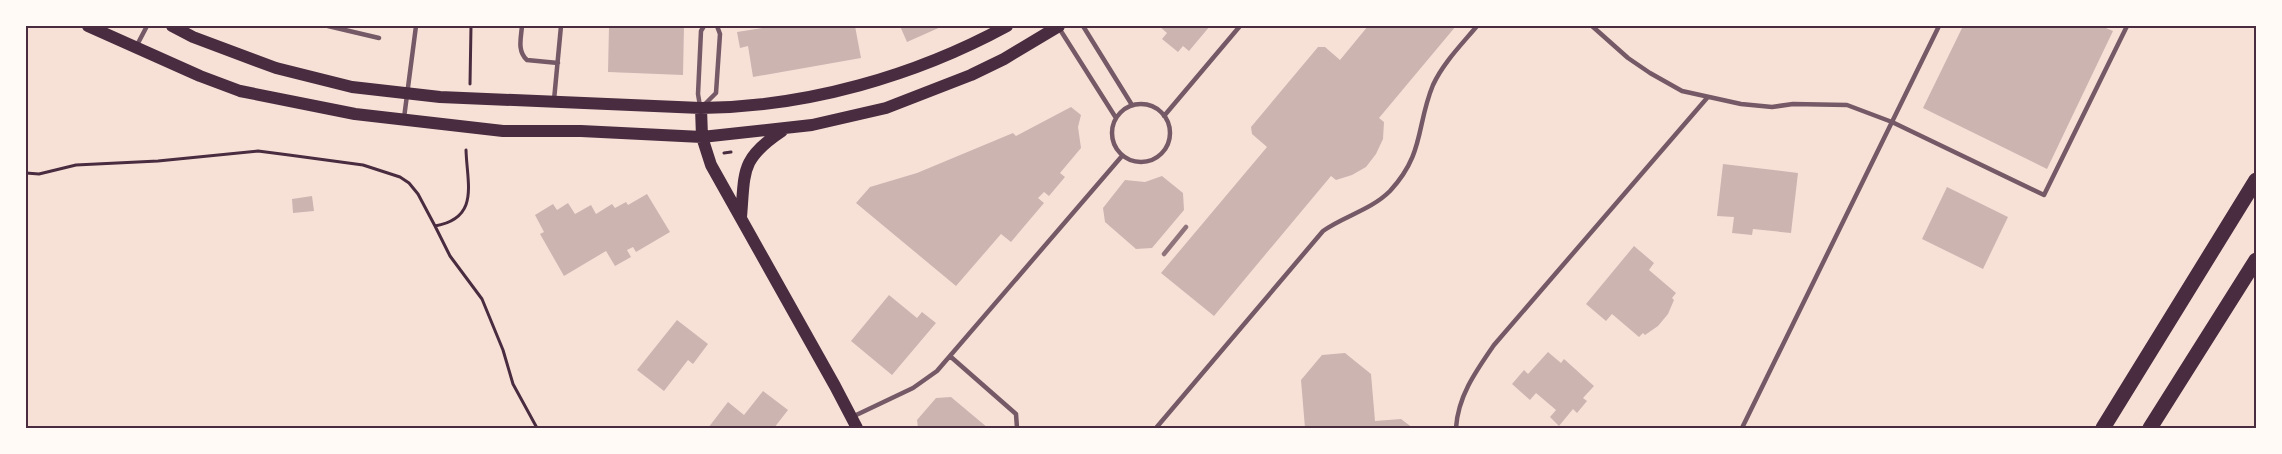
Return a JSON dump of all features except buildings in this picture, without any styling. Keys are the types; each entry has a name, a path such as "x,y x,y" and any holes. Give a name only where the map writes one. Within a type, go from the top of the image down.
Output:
{"highway":[{"path":"2103,429 2256,180"},
{"path":"2150,428 2256,260"}],"main road":[{"path":"88,26 200,76 240,90 355,114 503,131 581,131 702,137 838,120 886,108 925,94 1004,59 1058,26"},
{"path":"172,26 193,37 276,68 352,87 553,103 701,108 735,108 844,90 913,68 1007,26"},
{"path":"701,108 702,137 711,165 854,423"},
{"path":"741,219 747,165 762,144 786,128"}],"lane":[{"path":"136,48 147,26"},
{"path":"328,26 379,38"},
{"path":"404,120 416,26"},
{"path":"522,26 520,51 523,57 527,60 558,63"},
{"path":"553,103 561,26"},
{"path":"701,108 698,94 701,31 704,26"},
{"path":"701,108 716,93 720,34 717,26"},
{"path":"1058,26 1116,118"},
{"path":"1083,26 1132,105"},
{"path":"1164,116 1240,26"},
{"path":"1156,429 1323,231 1335,222 1371,206 1391,189 1413,158 1429,97 1438,76 1478,26"},
{"path":"1592,26 1628,58 1682,91 1741,104 1848,105 1892,122 2044,195 2127,26"},
{"path":"1742,429 1939,26"},
{"path":"1456,429 1461,402 1470,378 1494,345 1707,98"},
{"path":"1132,105 1150,105 1164,116 1170,130 1170,140 1159,157 1140,163 1122,156 1113,142 1112,126 1123,110 1132,105"},
{"path":"854,423 937,371 1122,156"},
{"path":"951,357 1016,414 1017,429"}],"path":[{"path":"470,84 471,26"},
{"path":"730,144 731,152"},
{"path":"435,226 451,222 460,217 464,211 468,190 466,150"},
{"path":"26,173 39,174 85,165 158,161 258,151 363,165 400,177 409,183 418,194 450,256 482,299 503,350 513,384 537,429"},
{"path":"724,153 731,152 737,155"}],"railway":[{"path":"1164,254 1186,227"}]}
